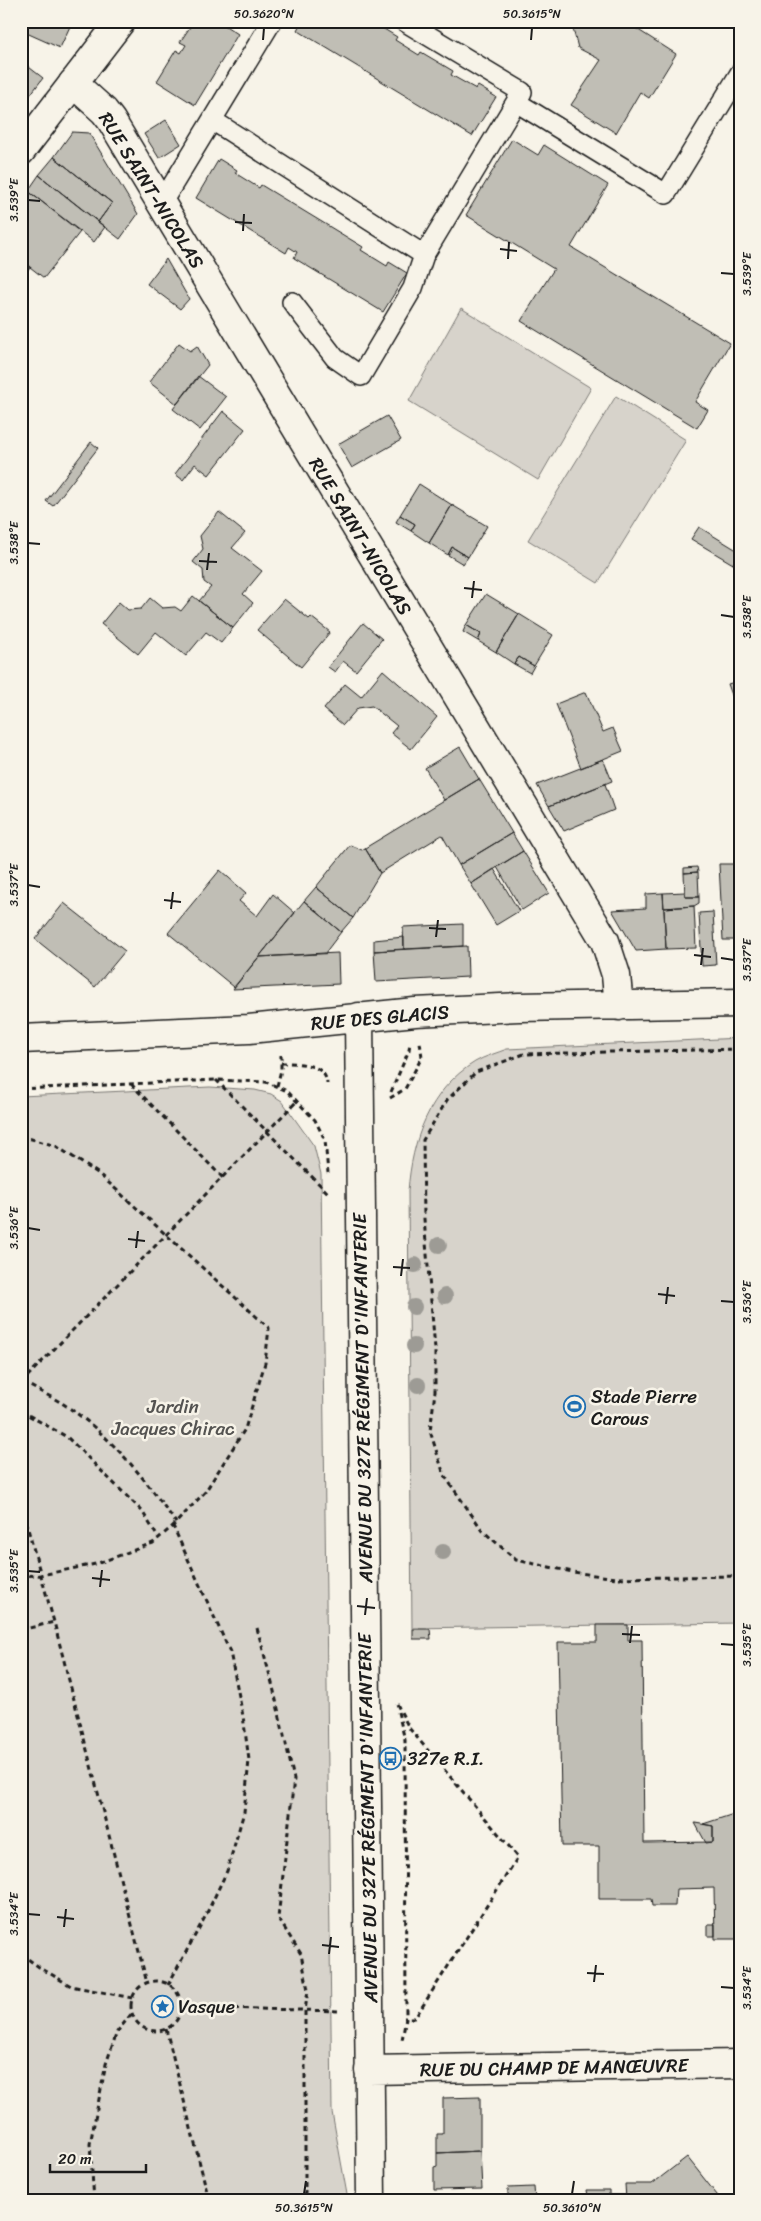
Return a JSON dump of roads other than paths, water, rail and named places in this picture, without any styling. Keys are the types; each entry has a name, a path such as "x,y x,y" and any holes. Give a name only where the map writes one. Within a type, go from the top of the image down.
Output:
{"street":[{"path":"21,151 120,21"},
{"name":"RUE SAINT-NICOLAS","path":"73,83 108,116 605,941 616,975 619,1006"},
{"name":"RUE DES GLACIS","path":"21,1039 258,1028 415,1012 519,1007 740,1003"},
{"name":"AVENUE DU 327E RÉGIMENT D'INFANTERIE","path":"359,1017 371,2200"},
{"name":"RUE DU CHAMP DE MANŒUVRE","path":"369,2070 740,2064"}],"lane":[{"path":"161,204 272,21"},
{"path":"292,302 335,358 361,376 414,288 424,255 522,92 404,21"},
{"path":"516,102 666,194 740,73"},
{"path":"212,120 424,255"}],"place":[{"name":"Stade Pierre Carous","path":"575,1407"},
{"name":"327e R.I.","path":"391,1758"},
{"name":"Vasque","path":"162,2006"}],"park label":[{"name":"Jardin Jacques Chirac","path":"173,1417"}]}
